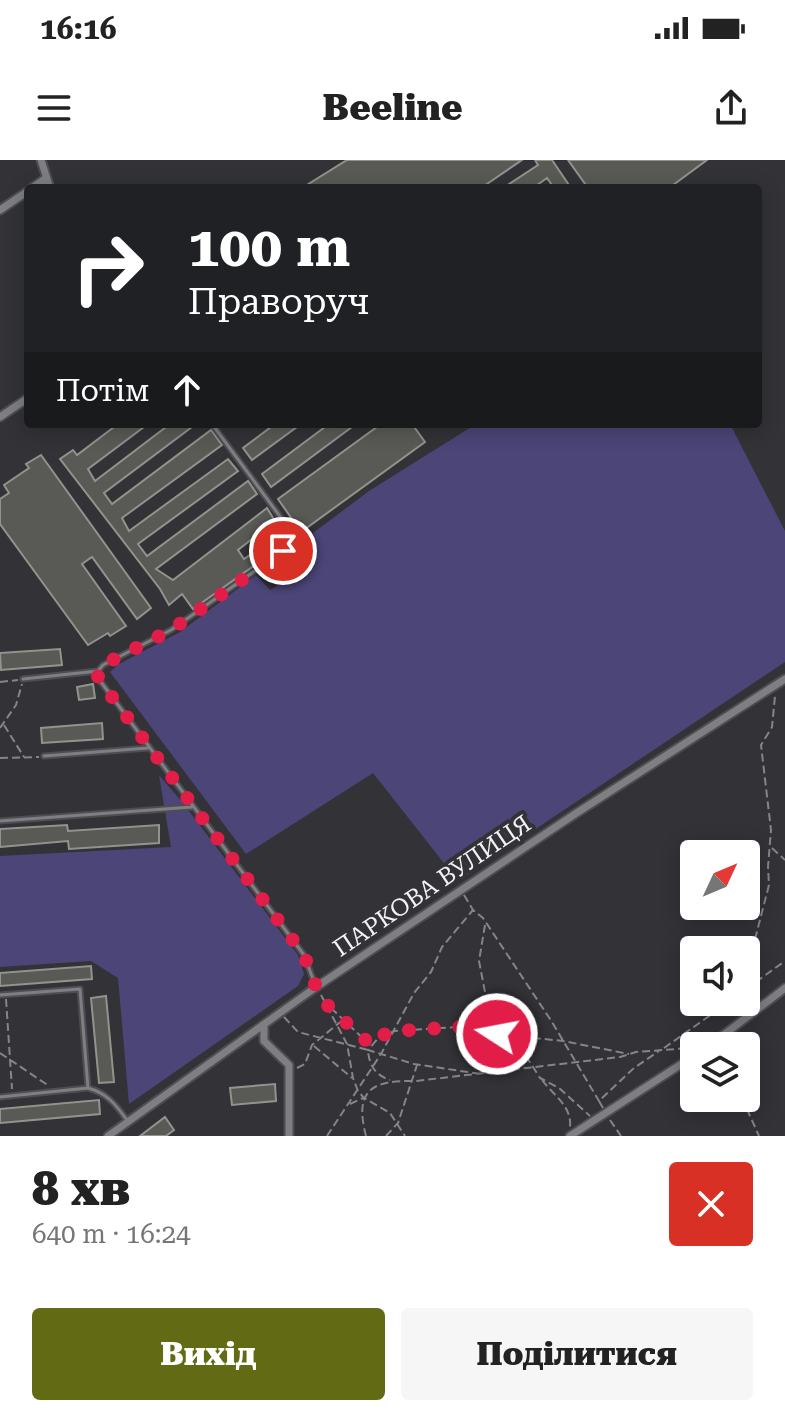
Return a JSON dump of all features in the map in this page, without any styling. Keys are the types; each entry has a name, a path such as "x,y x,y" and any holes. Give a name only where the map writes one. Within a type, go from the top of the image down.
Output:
{"street":[{"path":"41,160 48,184"},
{"path":"38,184 45,179"},
{"path":"0,210 24,193"},
{"path":"0,417 24,401"},
{"name":"ПАРКОВА ВУЛИЦЯ","path":"108,1136 316,987 575,814 785,679"},
{"path":"727,1032 785,988"},
{"path":"264,1025 264,1041 289,1065 289,1136"},
{"path":"569,1136 680,1065"}],"lane":[{"path":"215,428 287,526"},
{"path":"283,551 171,630 103,665 98,671 98,678 304,955 316,987"},
{"path":"23,679 98,671"},
{"path":"44,756 148,748"},
{"path":"0,821 193,807"},
{"path":"0,995 80,989 88,1088"},
{"path":"0,1097 88,1088 100,1091 114,1102 129,1122"}],"path":[{"path":"0,682 23,679 16,705 0,728"},
{"path":"756,936 769,885 771,830 761,745 772,727 777,703 774,687"},
{"path":"4,724 25,758"},
{"path":"0,758 44,756"},
{"path":"771,847 785,860"},
{"path":"462,891 563,1041 621,1136"},
{"path":"327,1136 395,1031 414,993 431,972 442,947 473,910"},
{"path":"485,923 479,961 481,981 511,1036 540,1078 565,1106 571,1117 569,1136"},
{"path":"760,979 785,961"},
{"path":"316,987 347,1044 358,1091 364,1098 382,1107 398,1123 405,1136"},
{"path":"6,994 12,1096"},
{"path":"329,1007 371,1045"},
{"path":"281,1013 298,1032 418,1064 481,1074"},
{"path":"599,1101 634,1068 709,1016"},
{"path":"289,1065 298,1069 305,1064 312,1045 344,1019"},
{"path":"481,1074 498,1059 502,1048 497,1034 491,1029 476,1026 395,1031 380,1036 368,1050 372,1068 381,1078 414,1081 481,1074 574,1061 620,1057 662,1049 680,1049"},
{"path":"497,1034 563,1041 630,1054"},
{"path":"312,1045 353,1078"},
{"path":"0,1053 56,1091"},
{"path":"386,1136 398,1123 418,1064"},
{"path":"540,1078 559,1088 597,1121"},
{"path":"348,1105 390,1080"},
{"path":"364,1098 360,1112 366,1136"},
{"path":"748,1112 759,1136"}],"shaded area":[{"path":"470,428 732,428 785,531 785,662 458,881 373,773 246,854 110,672 119,664 180,632 256,575 270,590 304,571 309,536 369,491"},
{"path":"159,775 298,955 304,974 298,986 129,1104 118,978 91,961 0,967 0,856 171,847"}],"building":[{"path":"347,160 522,160 487,184 308,184"},
{"path":"535,160 552,160 568,184 551,184 547,178 539,184 509,184 538,165"},
{"path":"568,160 707,160 674,184 585,184"},
{"path":"113,428 143,428 88,469 95,481 165,428 191,428 104,493 112,504 211,430 222,445 122,518 129,531 228,459 238,471 138,544 147,556 248,481 257,494 156,569 173,580 267,508 275,521 238,550 244,559 283,531 290,540 193,609 182,594 169,605 60,459 73,450 77,455"},
{"path":"270,428 296,428 252,460 243,448"},
{"path":"324,428 351,428 271,487 262,474"},
{"path":"376,428 415,428 425,442 301,532 278,499"},
{"path":"41,455 151,608 137,619 92,557 82,564 126,626 88,645 0,524 0,499 9,493 4,485 29,468 26,464"},
{"path":"60,649 62,665 1,670 0,653"},
{"path":"93,684 95,698 79,700 77,687"},
{"path":"102,723 103,739 42,743 41,728"},
{"path":"67,825 68,831 159,825 159,843 69,849 68,841 0,847 0,829"},
{"path":"91,966 92,979 0,986 0,973"},
{"path":"106,996 114,1082 99,1083 91,998"},
{"path":"275,1084 276,1101 232,1105 230,1088"},
{"path":"99,1100 100,1114 0,1123 0,1109"},
{"path":"165,1117 174,1130 166,1136 140,1136"}],"route":[{"path":"283,551 171,630 103,665 98,671 98,678 304,955 316,987 329,1007 371,1045 380,1036 395,1031 476,1026 491,1029 497,1034"}]}
